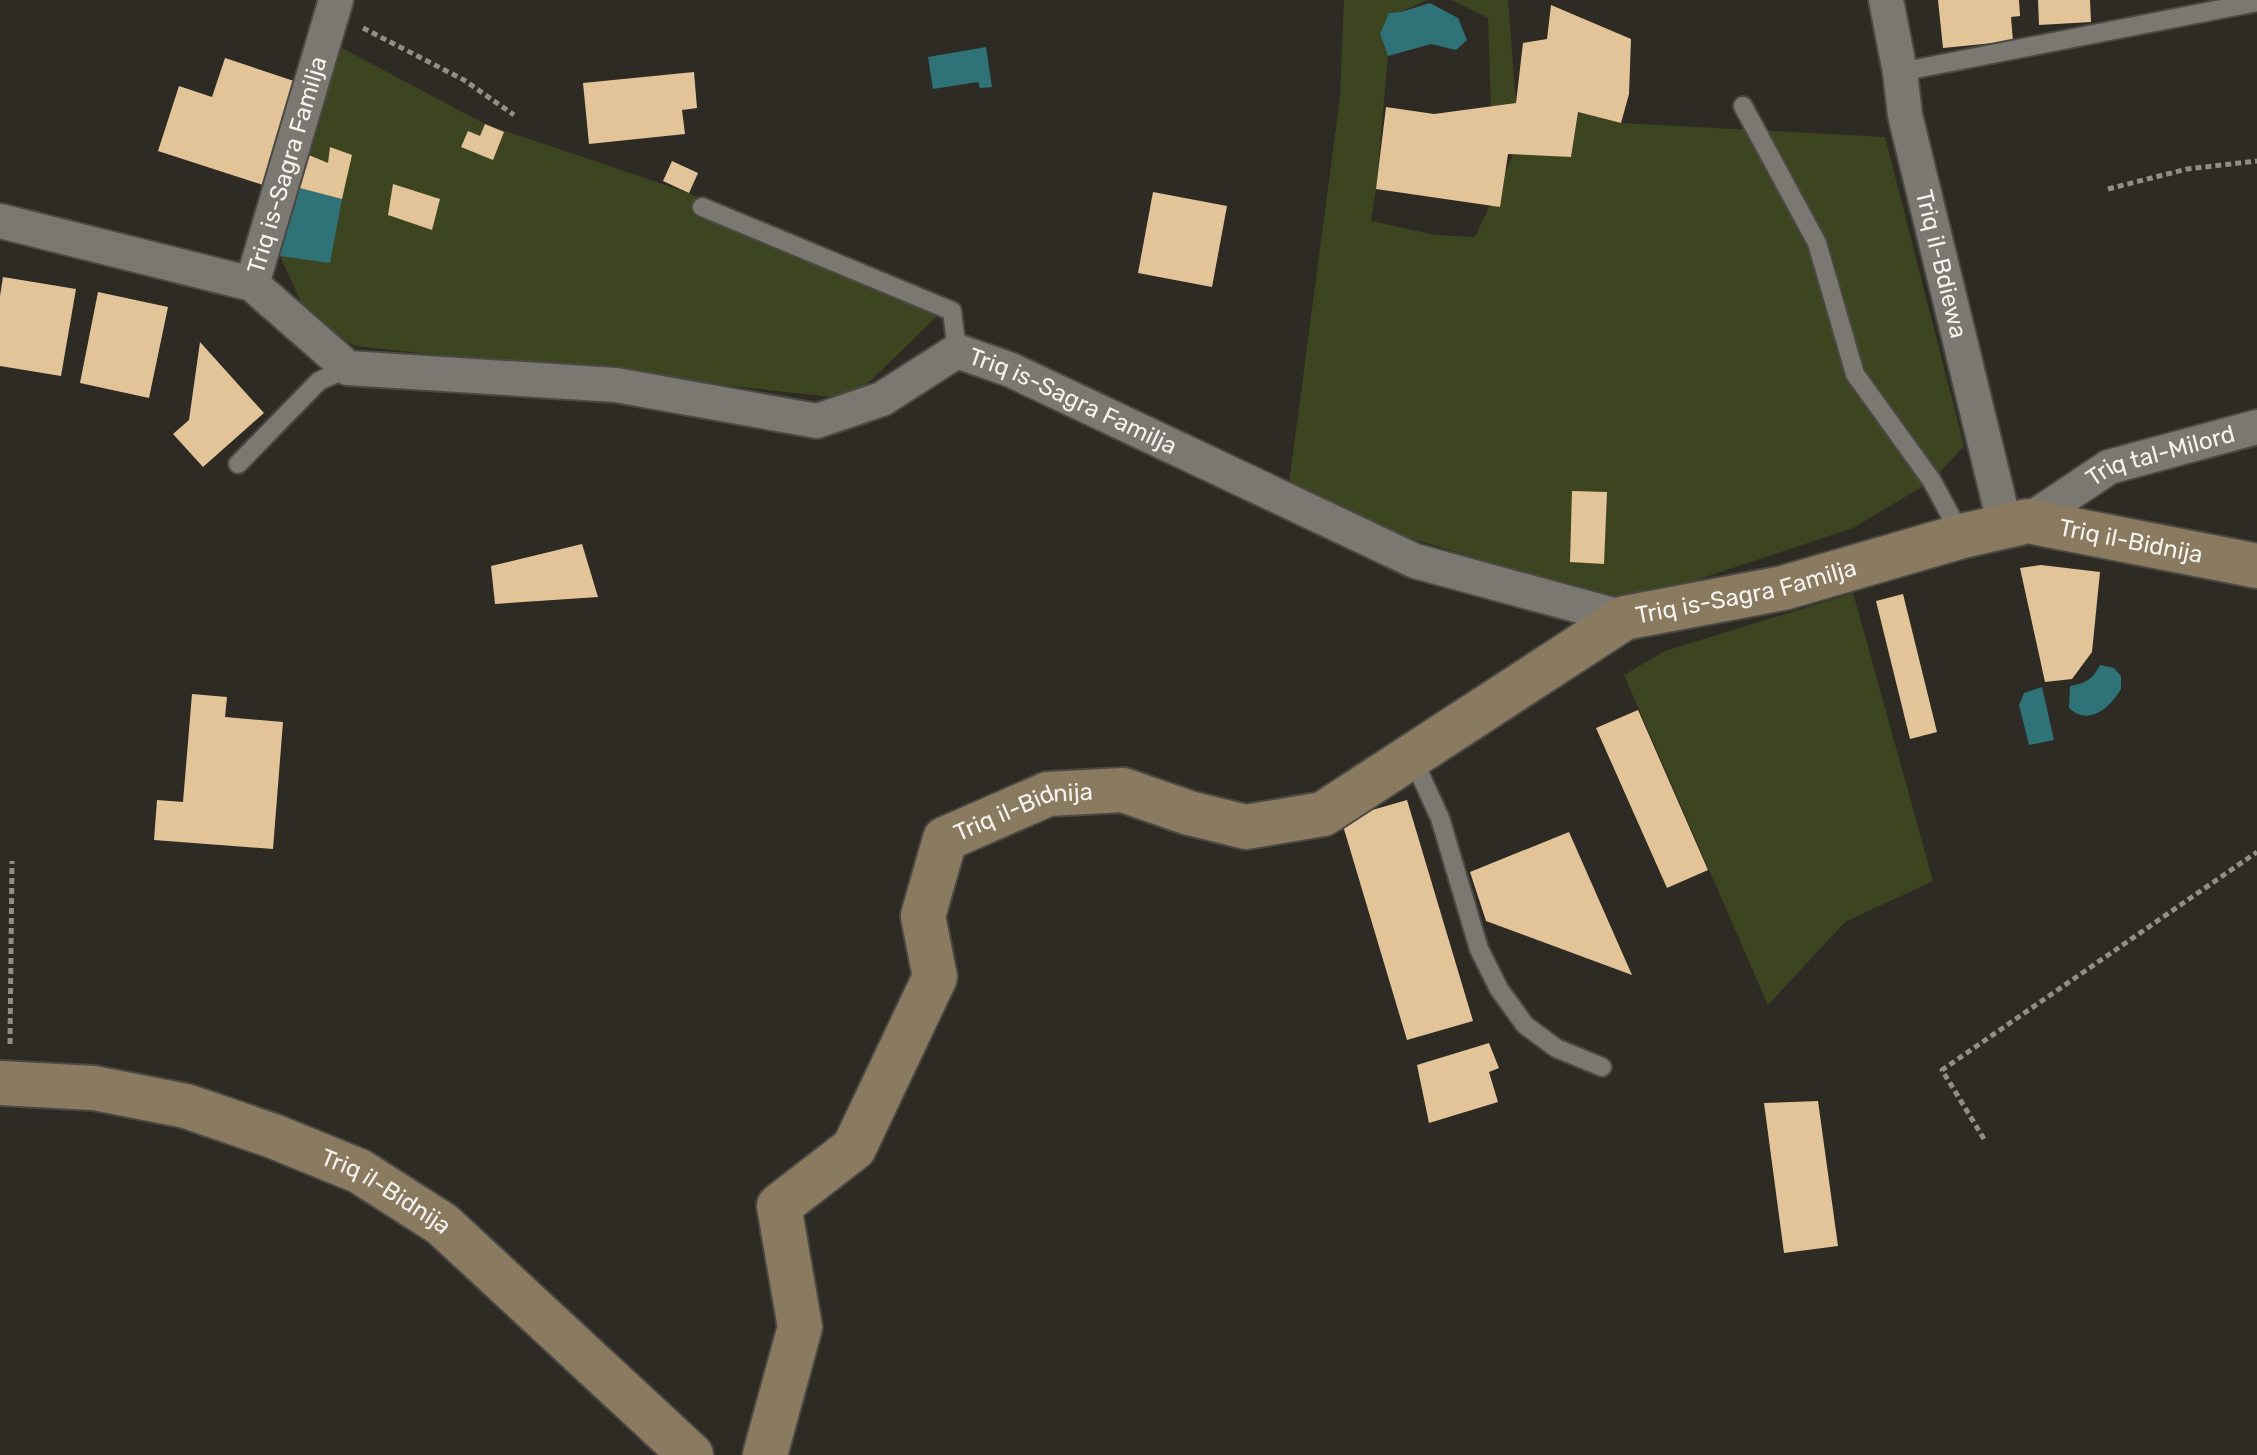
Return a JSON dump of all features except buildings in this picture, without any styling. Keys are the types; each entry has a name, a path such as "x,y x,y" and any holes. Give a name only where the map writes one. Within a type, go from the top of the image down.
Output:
{"street":[{"name":"Triq il-Bdiewa","path":"1886,0 1905,115 2017,523"},
{"name":"Triq is-Sagra Familja","path":"334,6 252,284 348,368 616,385 817,421 882,399 957,351 1011,370 1415,561 1624,618 1783,588 2017,523"},
{"path":"0,221 252,284"},
{"name":"Triq tal-Milord","path":"2017,523 2109,467 2257,427"},
{"name":"Triq il-Bidnija","path":"2017,523 2257,566"},
{"name":"Triq il-Bidnija","path":"765,1455 800,1327 779,1206 854,1148 935,977 923,916 945,839 1048,794 1123,790 1189,813 1246,827 1323,814 1624,618"},
{"name":"Triq il-Bidnija","path":"5,1083 94,1088 186,1106 273,1136 359,1171 442,1224 682,1453"}],"lane":[{"path":"1900,72 2257,2"},
{"path":"1743,106 1817,243 1855,374 1932,481 1962,536"},
{"path":"702,207 952,311 957,351"},
{"path":"238,464 319,381 348,368"},
{"path":"1412,757 1440,818 1479,949 1499,989 1525,1025 1556,1048 1602,1067"}],"path":[{"path":"334,6 464,80 514,115"},
{"path":"2108,189 2187,169 2257,161"},
{"path":"1984,1139 1942,1070 2257,852"},
{"path":"5,1083 12,861"}],"green space":[{"path":"1344,0 1427,0 1401,12 1380,34 1388,56 1371,221 1435,235 1475,237 1514,153 1571,157 1578,112 1621,123 1885,137 1964,446 1932,481 1853,528 1642,598 1603,597 1397,534 1289,484 1340,97"},
{"path":"1452,0 1508,0 1516,103 1491,107 1488,18"},
{"path":"342,48 485,124 689,193 938,315 852,399 355,346 309,319 280,256 279,219"},
{"path":"1853,593 1933,881 1845,922 1768,1005 1624,675 1665,651"}],"water":[{"path":"1430,3 1458,18 1467,40 1456,50 1431,44 1388,56 1380,34 1389,13"},
{"path":"986,47 992,87 980,88 978,82 933,89 928,57"},
{"path":"292,186 342,199 330,263 280,256 279,219"},
{"path":"2100,665 2114,668 2121,676 2121,689 2105,708 2084,716 2069,708 2070,686 2088,680"},
{"path":"2042,687 2054,740 2029,745 2019,705 2024,693"}]}
